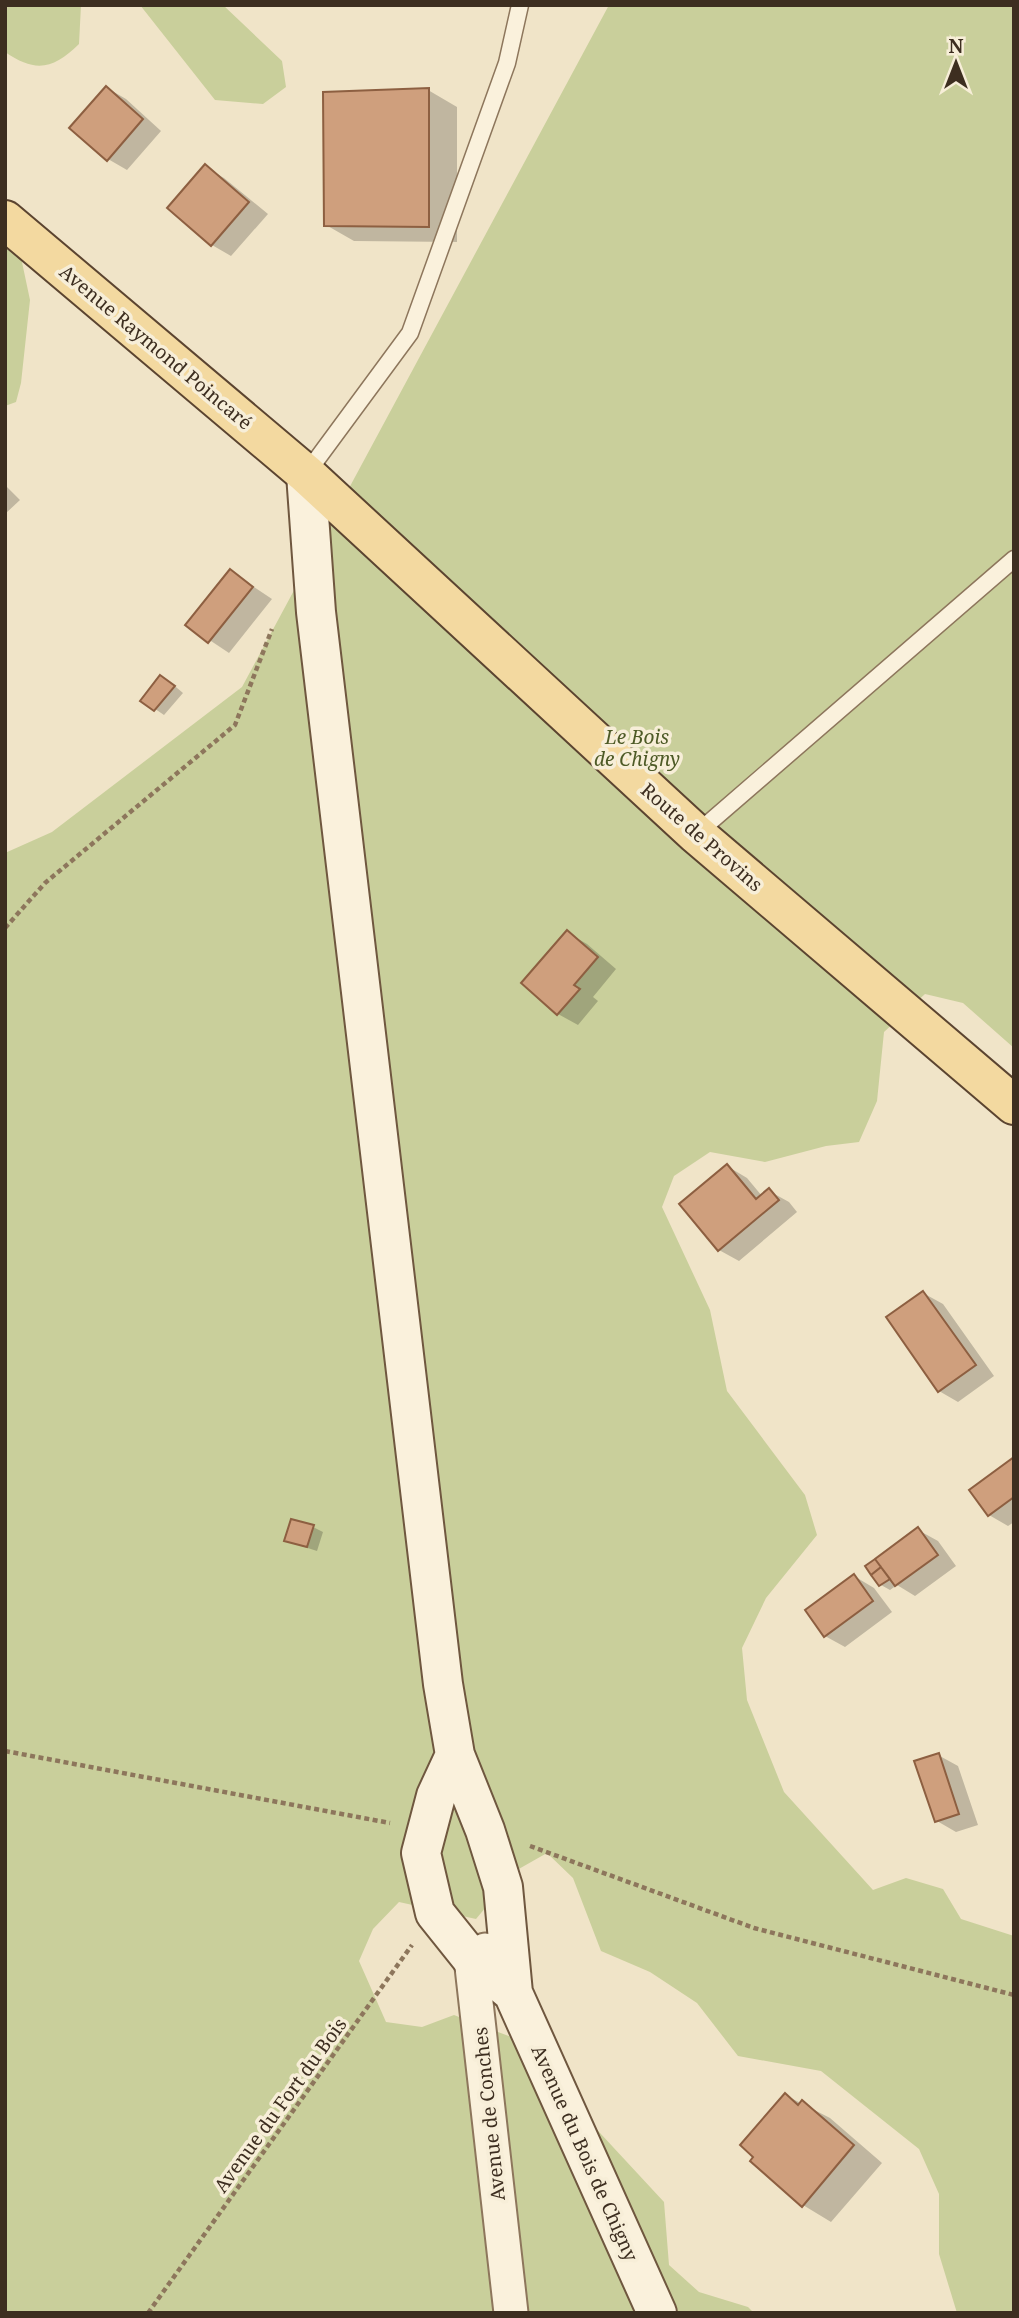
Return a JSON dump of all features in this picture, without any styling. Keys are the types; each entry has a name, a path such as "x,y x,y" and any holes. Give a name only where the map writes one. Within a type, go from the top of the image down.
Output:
{"main road":[{"name":"Avenue Raymond Poincaré","path":"5,220 306,474"},
{"name":"Route de Provins","path":"306,474 696,834 1014,1105"},
{"path":"306,474 316,612 441,1670 455,1755 485,1830 503,1887 513,1993"},
{"path":"455,1755 436,1796 421,1853 435,1913 471,1958 513,1993"},
{"name":"Avenue du Bois de Chigny","path":"513,1993 657,2313"}],"street":[{"path":"471,1958 509,1938"},
{"name":"Avenue de Conches","path":"471,1958 511,2313"}],"lane":[{"path":"306,474 410,333 507,62 520,5"},
{"path":"696,834 1014,559"}],"path":[{"path":"5,928 45,883 235,725 272,629"},
{"path":"5,1751 427,1830"},
{"path":"485,1830 754,1928 1014,1995"},
{"name":"Avenue du Fort du Bois","path":"148,2313 435,1913"}],"green space":[{"path":"5,5 81,5 79,44 53,63 45,65 16,59 5,52"},
{"path":"140,5 223,5 282,61 286,87 263,104 215,100"},
{"name":"Le Bois de Chigny","path":"609,5 1014,5 1014,1048 963,1003 925,994 884,1032 877,1101 859,1142 826,1146 765,1162 710,1152 674,1176 662,1207 710,1310 727,1391 805,1495 817,1535 766,1598 742,1648 747,1700 784,1792 873,1890 906,1878 943,1889 961,1919 1014,1936 1014,2313 957,2313 939,2254 939,2194 919,2149 821,2071 738,2056 697,2003 650,1972 601,1951 573,1878 547,1853 517,1870 476,1919 399,1902 373,1929 359,1961 386,2022 422,2027 454,2015 511,2037 664,2202 669,2265 699,2292 748,2307 754,2313 5,2313 5,853 52,832 242,687"},
{"path":"5,238 19,248 30,300 21,383 16,402 5,406"}],"building":[{"path":"106,86 143,119 107,161 69,128"},
{"path":"429,88 429,227 324,226 323,92"},
{"path":"205,164 249,202 211,246 167,208"},
{"path":"230,569 253,587 208,643 185,625"},
{"path":"160,675 175,686 154,711 140,701"},
{"path":"567,930 598,957 574,985 580,989 557,1015 521,983"},
{"path":"727,1164 756,1199 769,1188 779,1200 718,1251 679,1204"},
{"path":"923,1291 976,1365 938,1392 886,1317"},
{"path":"1014,1457 1014,1497 988,1516 969,1490"},
{"path":"291,1519 314,1525 307,1547 284,1541"},
{"path":"918,1527 938,1555 895,1586 875,1559"},
{"path":"875,1559 881,1567 871,1575 865,1566"},
{"path":"881,1567 890,1579 879,1586 871,1575"},
{"path":"854,1574 873,1601 824,1637 805,1610"},
{"path":"939,1753 959,1814 935,1822 914,1761"},
{"path":"785,2093 798,2105 802,2100 854,2145 802,2207 750,2161 753,2157 740,2145"}]}
